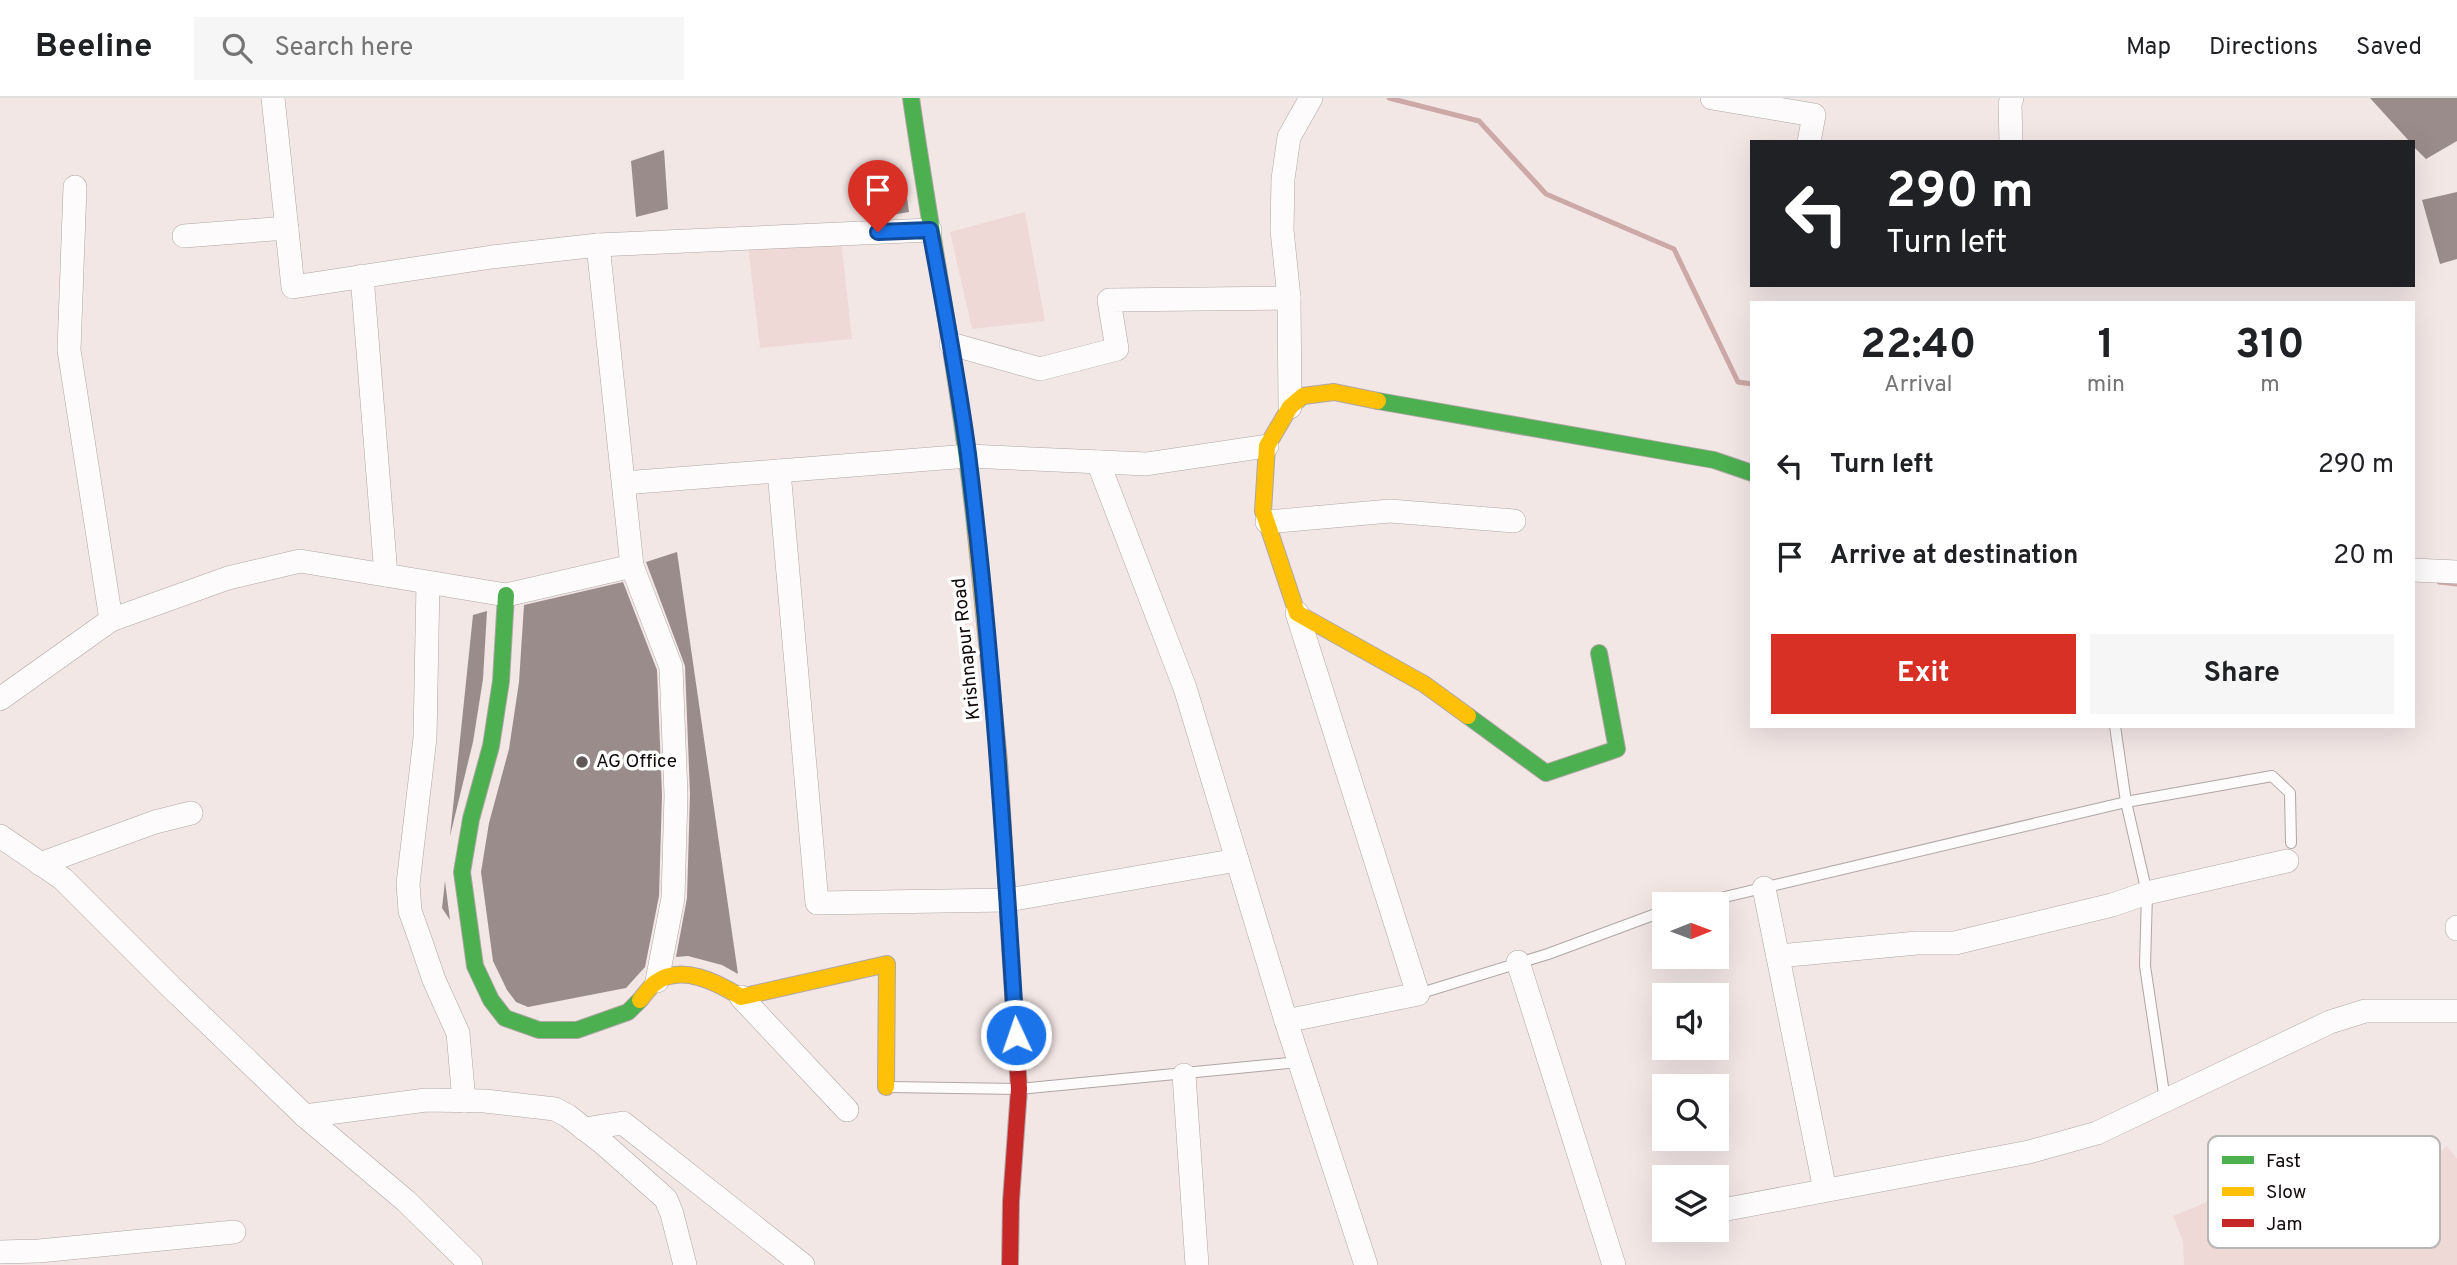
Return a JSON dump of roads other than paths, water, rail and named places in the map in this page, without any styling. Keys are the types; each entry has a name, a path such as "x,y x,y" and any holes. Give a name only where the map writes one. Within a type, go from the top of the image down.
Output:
{"street":[{"path":"273,98 293,287 492,257 598,245 930,230"},
{"name":"Krishnapur Road","path":"911,98 968,456 999,761 1019,1089 1011,1201 1010,1265"},
{"path":"1290,407 1289,298 1282,230 1283,179 1289,137 1311,98"},
{"path":"1713,98 1814,116 1809,140"},
{"path":"2011,140 2012,98"},
{"path":"75,187 69,350 111,620"},
{"path":"184,236 287,228"},
{"path":"598,245 632,566 671,667 676,795 673,898 657,981"},
{"path":"362,276 386,575"},
{"path":"951,344 1040,369 1117,349 1109,300 1289,298"},
{"path":"1286,1021 1418,993 1263,511 1267,446 1290,407 1303,396 1334,392 1450,415 1702,458 1750,472"},
{"path":"624,483 968,456 1146,464 1267,446"},
{"path":"1098,462 1185,688 1286,1021 1366,1265"},
{"path":"779,471 817,903 1008,900 1237,860"},
{"path":"1267,522 1390,511 1514,521"},
{"path":"0,699 111,620 228,578 300,561 506,595 632,566"},
{"path":"2415,570 2457,572"},
{"path":"428,583 425,738 408,884 410,911 434,980 458,1033 464,1101"},
{"path":"506,595 501,681 491,746 471,819 462,872 475,966 491,1000 505,1018 539,1030 577,1030 628,1012 657,981 683,974 717,983 741,997 847,1110"},
{"path":"1297,613 1424,684 1546,773 1618,749 1599,653"},
{"path":"40,864 155,821 191,813"},
{"path":"0,836 63,879 305,1116 406,1201 471,1265"},
{"path":"1778,956 1917,943 1955,943 2112,905 2289,852"},
{"path":"1764,888 1825,1190"},
{"path":"1518,962 1615,1265"},
{"path":"741,997 887,964 886,1087"},
{"path":"1729,1209 2041,1149 2098,1133 2330,1021 2365,1011 2457,1012"},
{"path":"1184,1074 1197,1265"},
{"path":"305,1116 426,1100 544,1107 568,1116 666,1199 685,1265"},
{"path":"584,1129 623,1123 803,1265"},
{"path":"0,1252 39,1251 234,1233"}],"lane":[{"path":"2115,728 2126,802 2147,893 2145,967 2165,1101"},
{"path":"1729,896 2126,802 2272,776 2290,793 2289,852"},
{"path":"1418,993 1518,962 1652,915"},
{"path":"886,1087 1019,1089 1299,1062"}],"waterway":[{"path":"1389,98 1479,121 1546,194 1674,249 1738,382 1750,384"},
{"path":"2439,582 2457,584"}],"place":[{"name":"AG Office","path":"582,762"}]}
